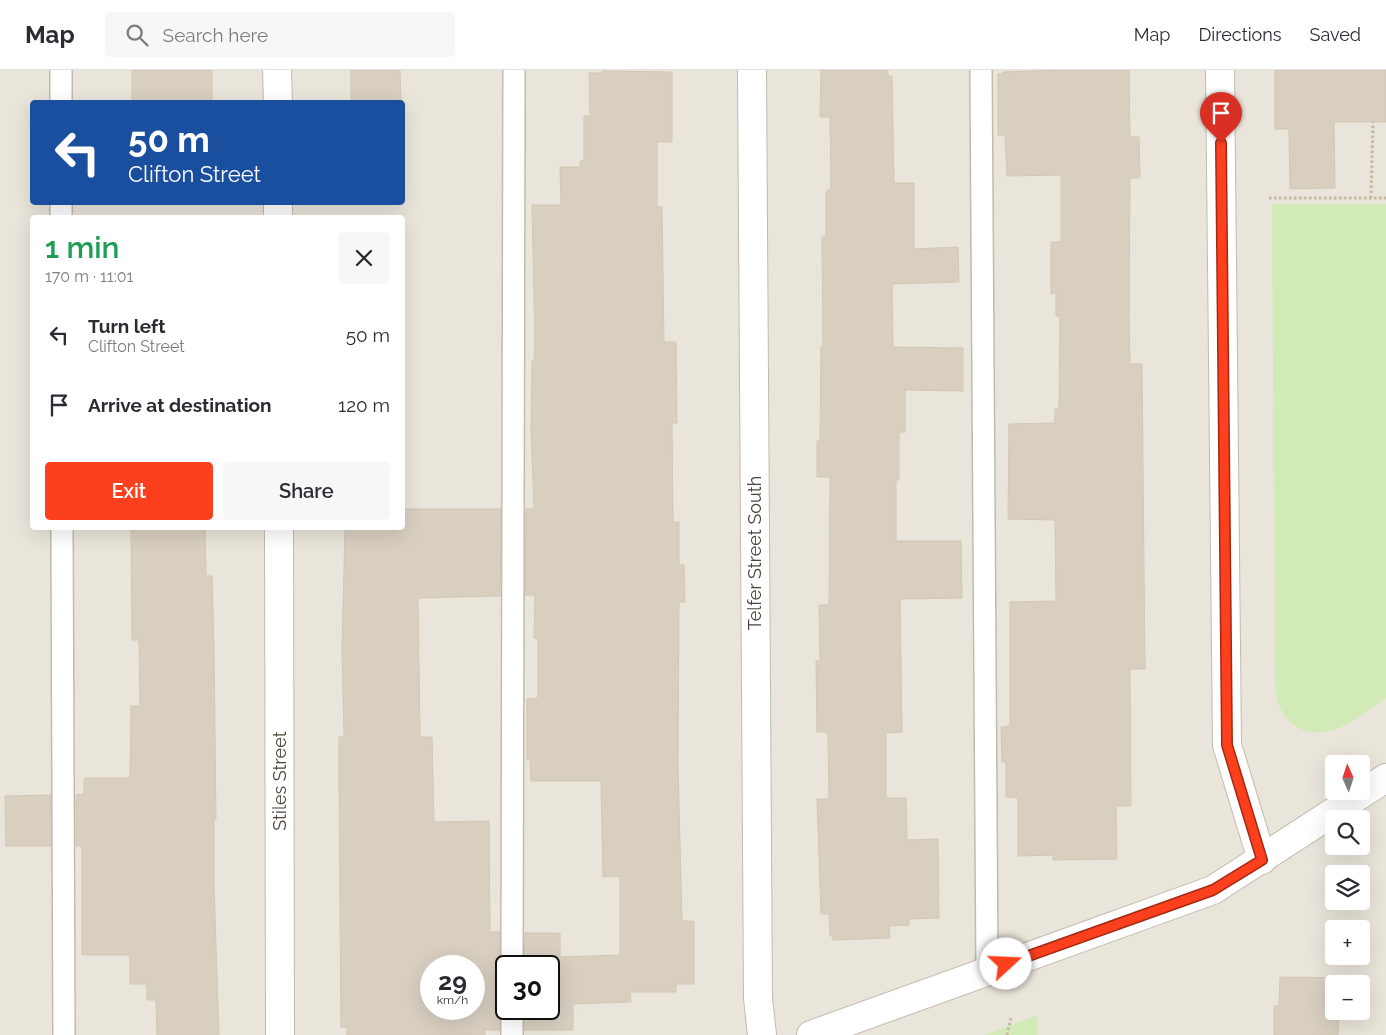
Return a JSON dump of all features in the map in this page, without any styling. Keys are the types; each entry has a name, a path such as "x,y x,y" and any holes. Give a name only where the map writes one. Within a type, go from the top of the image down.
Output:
{"street":[{"path":"278,70 278,100"},
{"name":"Telfer Street South","path":"752,70 758,989 762,1035"},
{"path":"1220,70 1227,745 1262,860"},
{"name":"Stiles Street","path":"279,530 280,1035"},
{"path":"811,1035 1213,890 1386,778"}],"lane":[{"path":"61,70 61,100"},
{"path":"512,955 514,70"},
{"path":"981,70 988,971"},
{"path":"62,530 64,1035"},
{"path":"512,1020 512,1035"}],"path":[{"path":"1371,198 1373,122"},
{"path":"1269,198 1386,198"},
{"path":"1007,1035 1011,1018"}],"shaded area":[{"path":"0,70 1386,70 1386,1035 0,1035"}],"green space":[{"path":"1272,204 1386,204 1386,698 1344,726 1321,732 1309,732 1291,722 1281,710 1276,694"},
{"path":"1038,1015 1038,1035 984,1035"}],"building":[{"path":"132,70 212,70 212,100 132,100"},
{"path":"351,70 400,70 401,100 351,100"},
{"path":"821,70 888,70 888,76 892,76 894,183 914,183 914,249 958,247 959,282 892,284 893,347 963,348 963,391 905,390 905,432 899,432 899,480 896,480 896,541 961,541 962,598 900,599 902,732 886,733 886,798 906,798 907,840 938,839 939,918 909,919 909,925 889,926 890,938 833,940 833,936 830,936 829,914 821,914 817,799 829,799 828,732 817,732 816,661 820,661 819,605 829,605 830,477 817,477 817,441 820,441 821,347 823,347 822,237 826,237 826,192 831,188 830,117 820,117"},
{"path":"1129,70 1130,137 1139,137 1140,178 1130,178 1129,318 1130,364 1142,364 1145,669 1130,669 1131,806 1116,806 1117,859 1053,860 1053,855 1018,856 1018,798 1006,797 1006,762 1002,762 1001,727 1010,726 1010,602 1056,601 1055,520 1008,519 1009,424 1055,423 1055,409 1059,409 1060,316 1056,316 1056,293 1051,294 1051,242 1061,242 1061,175 1007,176 1005,135 998,135 998,74 1003,74 1003,72"},
{"path":"1275,70 1386,70 1386,122 1334,122 1335,188 1290,189 1289,129 1275,129"},
{"path":"602,71 672,72 672,142 657,142 657,207 662,207 664,342 676,342 677,423 672,423 673,522 679,522 679,565 684,565 685,602 679,602 678,767 682,921 694,921 694,984 676,984 676,992 630,992 631,1002 573,1004 573,1030 524,1030 524,1020 560,1020 560,957 620,955 620,876 603,877 601,781 531,781 530,759 527,759 527,699 538,698 538,638 534,638 535,595 525,595 526,509 534,509 531,428 532,361 534,361 535,343 532,205 561,205 560,167 580,167 580,161 584,161 584,116 590,116 589,73 602,73"},
{"path":"405,509 501,509 500,596 418,598 420,737 432,737 434,822 489,821 490,932 500,932 500,955 495,955 495,1020 500,1020 500,1030 485,1030 485,1035 347,1035 347,1027 341,1027 339,737 344,737 342,648 345,530 405,530"},
{"path":"131,530 205,530 206,576 212,576 216,819 214,819 214,886 219,1035 157,1035 156,1000 147,1000 147,984 130,984 130,955 82,955 82,846 76,846 76,795 84,794 84,778 130,778 131,706 140,706 139,640 132,640"},
{"path":"51,795 51,846 6,846 5,796"},
{"path":"525,933 560,933 560,955 524,955"},
{"path":"1280,977 1325,978 1325,1020 1339,1020 1338,1035 1274,1035 1274,1006 1279,1006"}],"route":[{"path":"1006,964 1213,890 1262,860 1246,802 1227,745 1221,143"}]}
